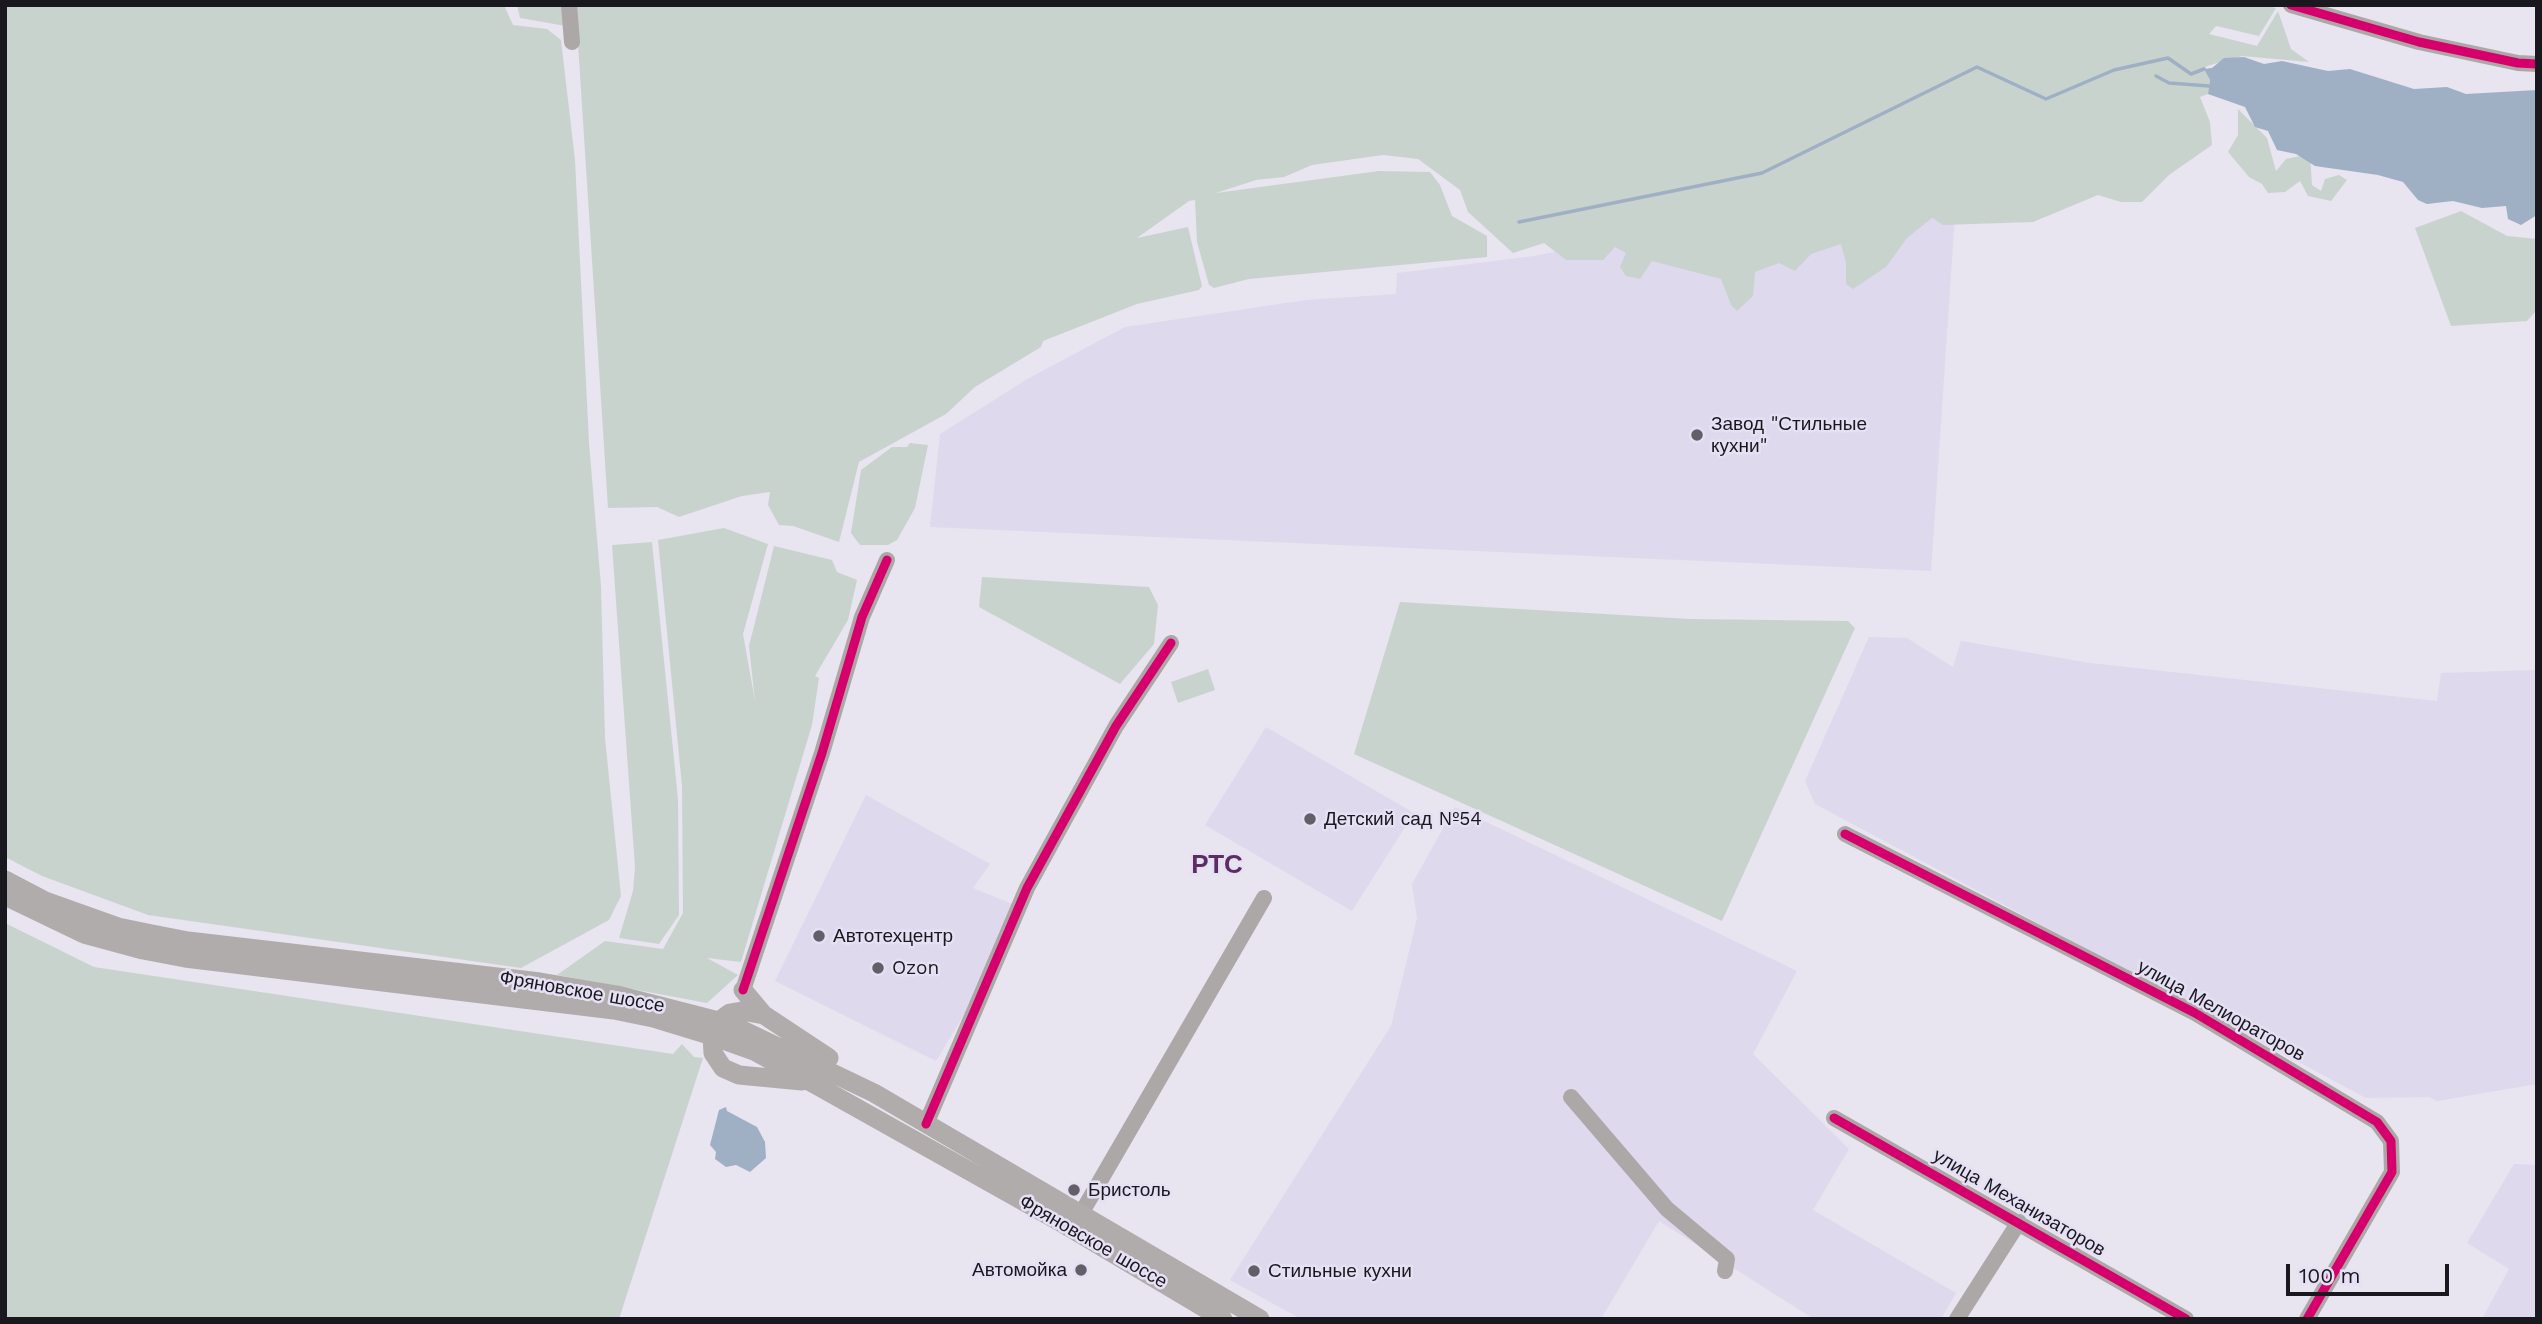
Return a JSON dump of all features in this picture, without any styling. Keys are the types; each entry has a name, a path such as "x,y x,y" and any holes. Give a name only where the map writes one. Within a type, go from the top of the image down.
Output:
{"main road":[{"name":"Фряновское шоссе","path":"5,880 45,901 147,933 188,941 540,982 617,995 684,1011 1050,1216 1223,1319"},
{"name":"Фряновское шоссе","path":"5,896 84,934 143,950 614,1010 761,1036 874,1093 1082,1212 1261,1319"},
{"path":"684,1011 711,1009 743,990"},
{"path":"743,990 764,1015 837,1064 874,1093"},
{"path":"743,990 716,1029 713,1053 730,1071 751,1077 810,1082"},
{"path":"716,1029 730,1013 742,1011 764,1015"}],"street":[{"path":"569,5 572,42"},
{"path":"2291,5 2419,41 2518,63 2537,64"},
{"path":"743,990 822,752 862,617 887,560"},
{"path":"926,1124 1027,888 1116,726 1171,643"},
{"name":"улица Мелиораторов","path":"1845,834 2195,1013 2377,1122 2391,1141 2392,1172 2307,1319"},
{"path":"1082,1212 1264,898"},
{"path":"1571,1097 1667,1209 1727,1259 1725,1271"},
{"name":"улица Механизаторов","path":"1834,1118 2186,1319"},
{"path":"1956,1319 2018,1222"}],"shaded area":[{"path":"7,5 504,5 513,25 547,29 561,40 575,160 589,443 601,586 605,738 621,896 609,920 521,968 148,915 42,876 5,857"},
{"path":"517,5 2264,5 2276,8 2259,36 2216,26 2209,34 2257,46 2278,11 2291,49 2309,62 2242,56 2207,66 2204,69 2210,80 2208,94 2200,97 2210,122 2212,145 2169,175 2142,202 2121,202 2098,195 2033,222 1943,225 1932,218 1907,238 1886,267 1853,289 1846,284 1846,263 1841,244 1811,254 1795,271 1779,263 1755,272 1753,296 1737,311 1731,305 1721,279 1652,261 1640,279 1626,276 1620,267 1626,253 1615,247 1603,260 1566,260 1544,243 1513,253 1468,212 1460,190 1418,159 1383,155 1312,165 1284,177 1256,180 1216,193 1379,171 1430,172 1440,185 1452,216 1487,236 1487,257 1249,279 1214,288 1209,285 1197,242 1195,200 1189,201 1137,238 1188,227 1202,286 1199,290 1137,304 1043,341 1041,347 975,387 946,414 859,462 839,542 793,526 779,525 768,505 770,492 742,496 679,517 657,507 608,508 577,28 520,18"},
{"path":"2238,109 2267,138 2276,171 2286,159 2310,154 2312,185 2321,191 2325,179 2339,175 2347,180 2331,201 2308,196 2300,181 2285,192 2268,193 2262,184 2249,177 2228,152 2238,135"},
{"path":"1958,170 1931,571 930,527 940,434 1029,378 1125,327 1306,300 1396,294 1397,273 1534,256"},
{"path":"2461,211 2507,236 2537,239 2537,310 2527,321 2451,326 2415,228"},
{"path":"910,443 928,445 915,508 897,540 888,545 860,545 851,533 861,470 892,447 907,447"},
{"path":"724,528 768,544 743,634 755,701 749,646 774,546 832,560 837,572 857,580 848,620 815,676 819,678 812,725 741,962 707,958 738,975 707,1003 557,975 605,941 663,949 683,913 682,786 658,540"},
{"path":"652,542 678,799 679,915 659,944 619,938 633,891 635,867 612,545"},
{"path":"982,577 1149,587 1158,605 1154,644 1120,684 979,607"},
{"path":"1400,602 1690,619 1848,621 1855,628 1722,921 1354,754"},
{"path":"1869,637 1907,638 1953,667 1961,641 2090,663 2437,701 2441,673 2537,670 2537,1084 2437,1101 2429,1097 2366,1098 1815,804 1805,781"},
{"path":"1208,669 1215,690 1178,703 1171,682"},
{"name":"Детский сад №54","path":"1266,727 1414,813 1352,911 1205,825"},
{"path":"866,795 990,864 973,888 1017,906 1007,944 936,1061 775,981"},
{"path":"1455,807 1797,971 1753,1054 1849,1149 1813,1210 1956,1293 1941,1319 1814,1319 1659,1221 1601,1319 1301,1319 1230,1280 1391,1026 1417,918 1412,884"},
{"path":"5,923 94,967 673,1054 682,1044 694,1057 703,1058 619,1319 5,1319"},
{"path":"2514,1164 2537,1165 2537,1319 2482,1319 2509,1269 2467,1243"}],"water":[{"path":"2244,57 2264,64 2282,61 2328,71 2350,69 2414,89 2447,87 2466,94 2537,90 2537,215 2521,225 2508,219 2506,206 2482,208 2453,201 2427,204 2418,200 2403,182 2378,175 2315,166 2296,154 2277,150 2268,131 2255,127 2245,107 2208,94 2210,80 2204,69 2212,68 2224,58"},
{"path":"726,1107 727,1111 757,1127 765,1142 766,1158 750,1172 736,1165 726,1167 715,1159 716,1152 710,1145 719,1110"}],"waterway":[{"path":"1519,222 1762,173 1977,67 2046,99 2114,70 2168,58 2191,74 2204,69"},
{"path":"2156,76 2169,83 2209,86"}],"cycle path":[{"path":"2291,5 2419,42 2518,63 2537,64"},
{"path":"743,990 822,753 862,617 887,560"},
{"path":"926,1124 1027,888 1116,726 1171,643"},
{"path":"1845,834 2195,1013 2377,1122 2391,1141 2392,1172 2307,1319"},
{"path":"1834,1118 2186,1319"}],"place":[{"name":"Завод \"Стильные кухни\"","path":"1697,435"},
{"name":"Детский сад №54","path":"1310,819"},
{"name":"Автотехцентр","path":"819,936"},
{"name":"Ozon","path":"878,968"},
{"name":"Бристоль","path":"1074,1190"},
{"name":"Автомойка","path":"1081,1270"},
{"name":"Стильные кухни","path":"1254,1271"}],"district":[{"name":"РТС","path":"1217,865"}]}
